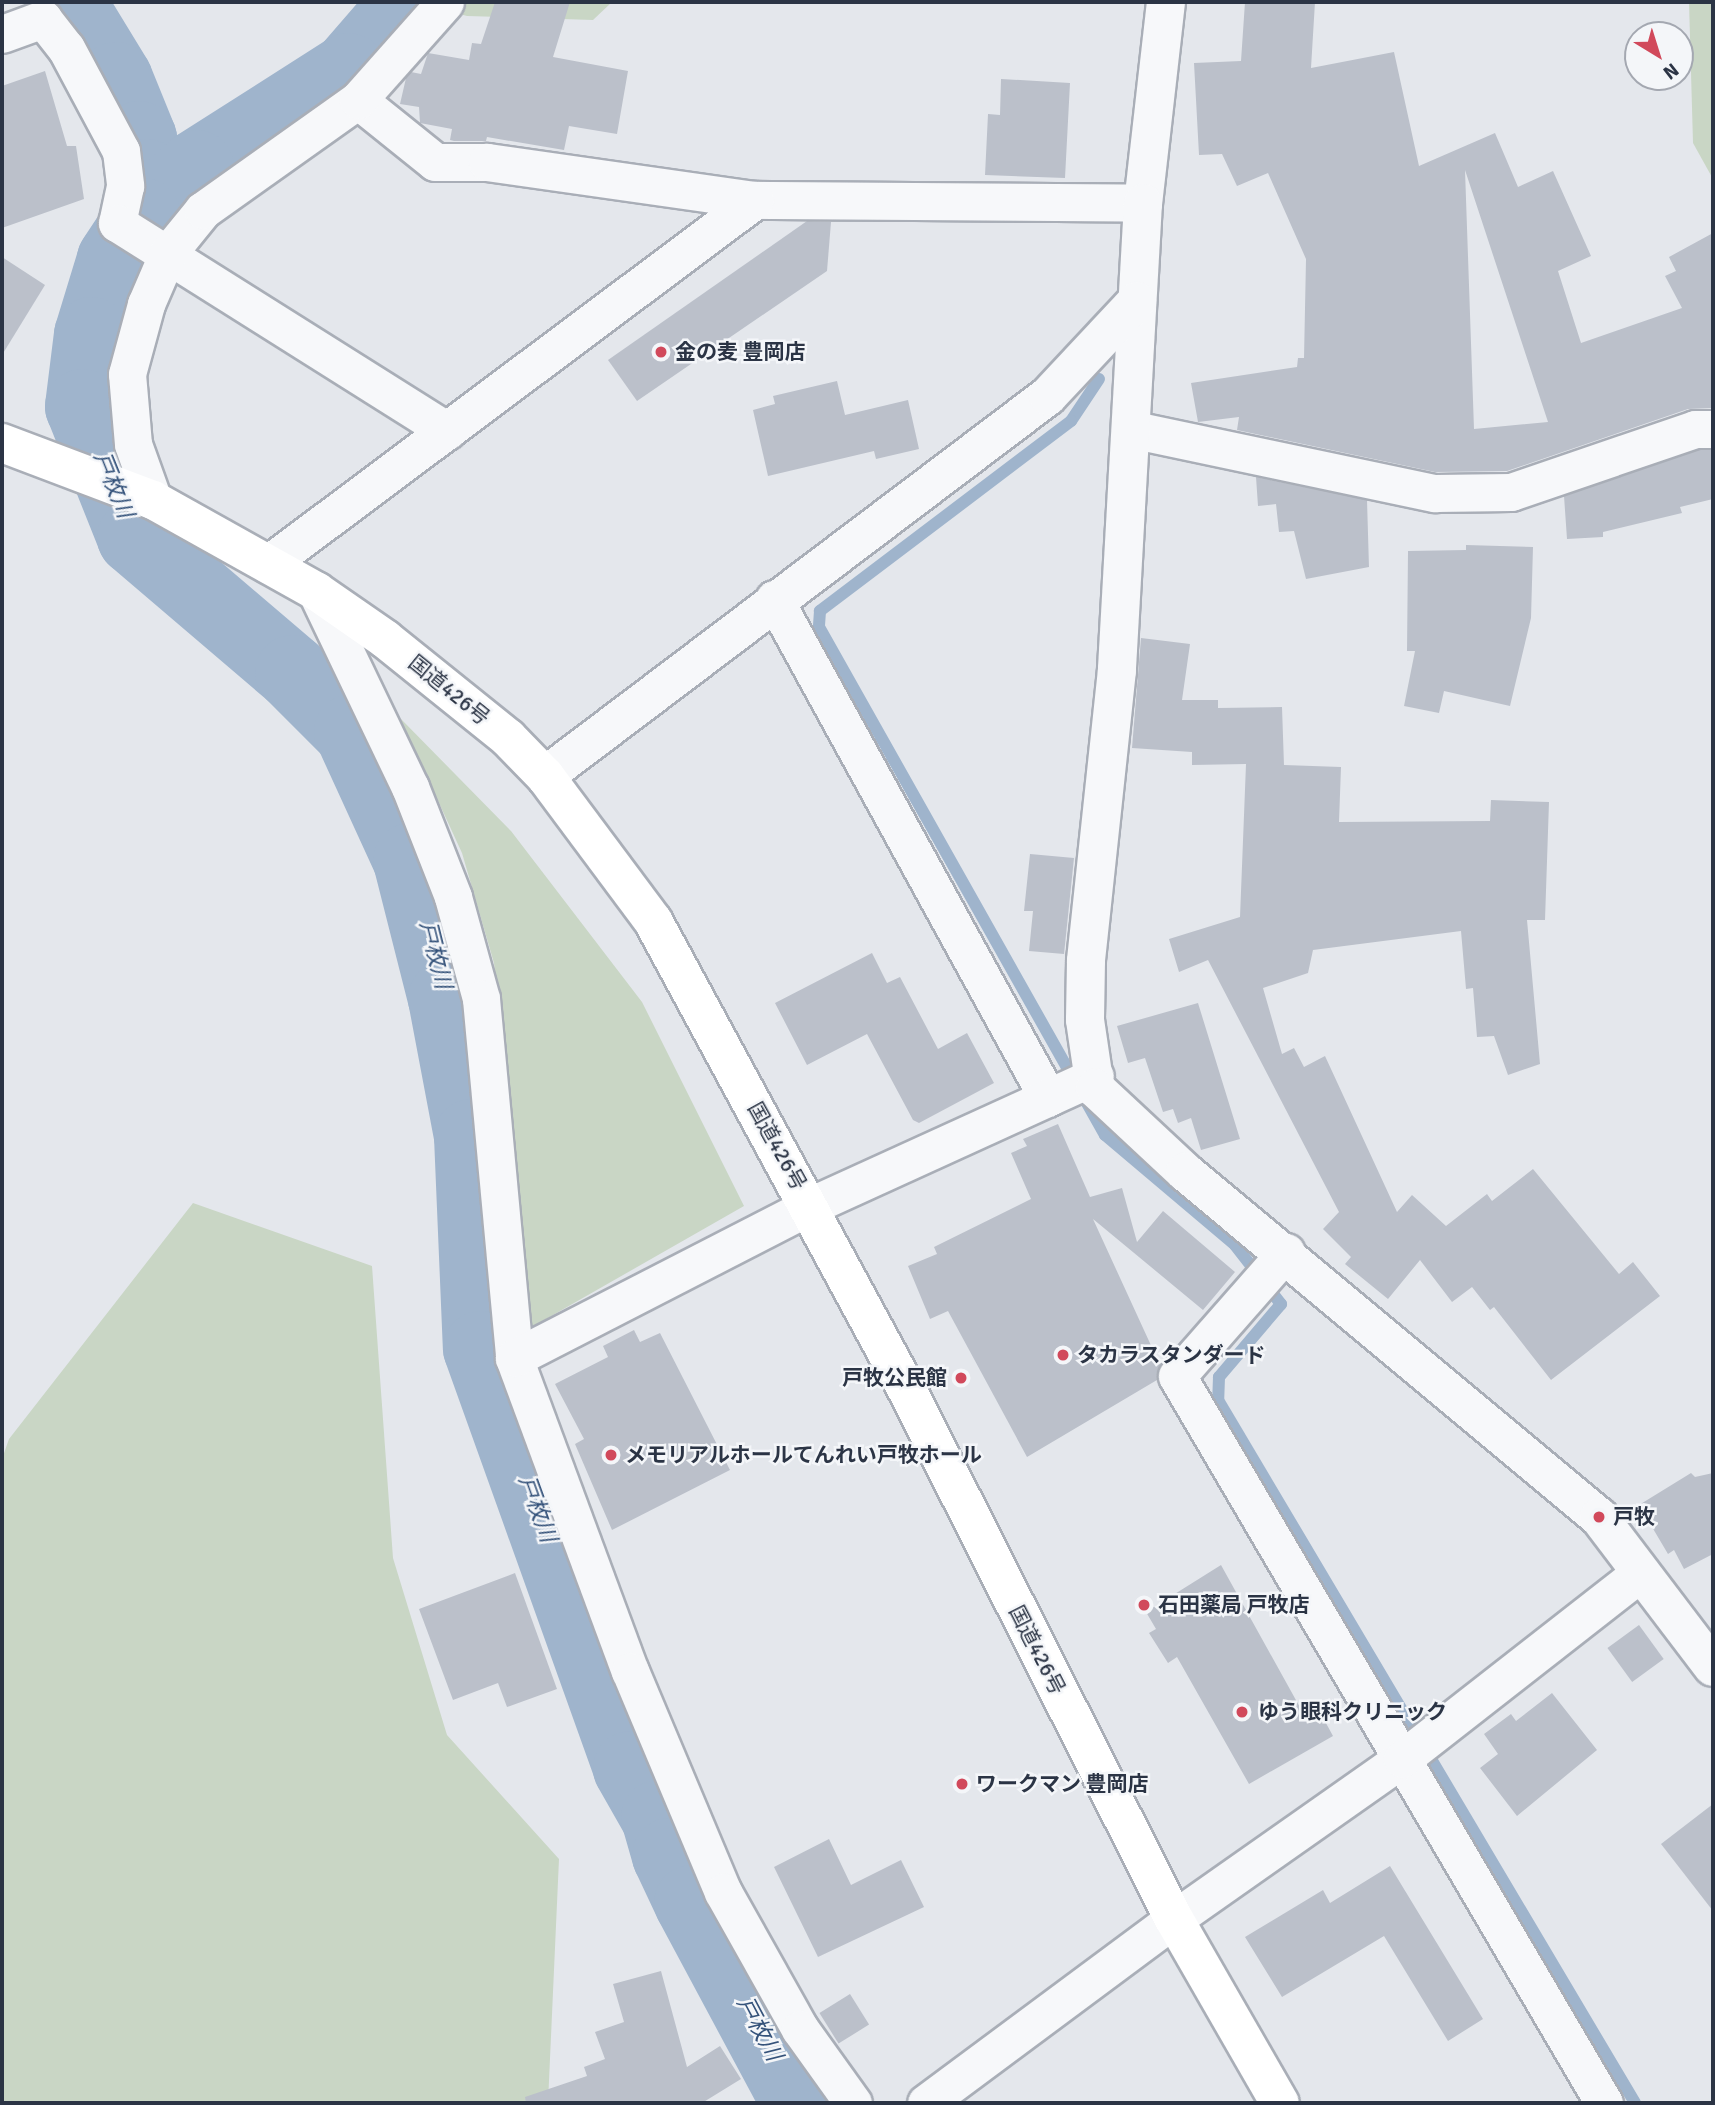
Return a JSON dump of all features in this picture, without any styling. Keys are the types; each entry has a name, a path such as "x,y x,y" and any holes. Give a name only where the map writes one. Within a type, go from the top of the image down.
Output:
{"highway":[{"name":"国道426号","path":"2,443 57,460 141,495 316,592 385,639 488,722 545,776 653,920 810,1206 1174,1919 1280,2103"}],"street":[{"path":"141,495 127,374 146,304 168,253 203,210 358,100 445,2"},
{"path":"1166,2 1143,203 1116,670 1086,961 1085,1020 1095,1088 1156,1146 1286,1252 1599,1517 1713,1667"},
{"path":"2,34 43,19 66,48 121,151 125,186 117,223 447,431"},
{"path":"358,100 435,162 487,162 755,200 1143,203"},
{"path":"268,564 755,200"},
{"path":"545,776 774,599 1048,396 1137,301"},
{"path":"1130,429 1435,493 1511,492 1695,429 1713,429"},
{"path":"316,592 410,787 453,897 481,999 514,1358 630,1671 723,1892 800,2029 853,2103"},
{"path":"774,599 1048,1098"},
{"path":"514,1358 810,1206 1095,1076"},
{"path":"1286,1252 1177,1376 1604,2103"},
{"path":"926,2103 1174,1919 1402,1759 1640,1573"}],"green space":[{"path":"414,2 612,2 593,20 467,16"},
{"path":"1689,2 1713,2 1713,179 1693,143 1694,21 1690,21"},
{"path":"400,718 511,831 642,1002 744,1206 532,1327 494,963 462,853"},
{"path":"193,1203 372,1266 393,1558 447,1735 559,1859 548,2103 2,2103 2,1459 9,1439"}],"building":[{"path":"495,2 570,2 553,57 628,71 617,134 569,126 564,150 487,137 486,141 454,141 450,140 452,129 420,123 419,107 400,104 406,78 411,72 421,74 428,53 469,60 472,43 481,44"},
{"path":"1245,2 1315,2 1311,68 1394,52 1419,166 1495,133 1518,187 1553,171 1591,256 1558,271 1581,343 1682,308 1665,276 1676,271 1669,257 1713,233 1713,408 1688,409 1507,471 1435,472 1237,430 1239,417 1198,422 1191,383 1297,367 1298,358 1304,358 1306,259 1268,173 1237,186 1222,154 1199,155 1194,63 1241,61","holes":["1465,170 1548,422 1474,429"]},
{"path":"45,71 67,146 76,146 84,199 2,228 2,86"},
{"path":"1001,79 1070,83 1065,178 985,175 988,114 1000,115"},
{"path":"807,221 831,222 827,271 637,401 608,360"},
{"path":"2,257 45,285 2,355"},
{"path":"837,381 845,415 908,400 919,449 876,459 874,451 768,476 753,410 775,404 773,396"},
{"path":"1698,450 1713,450 1713,499 1680,507 1682,513 1603,532 1603,537 1567,539 1564,496"},
{"path":"1256,477 1367,500 1369,567 1306,579 1294,531 1279,532 1276,504 1258,506"},
{"path":"1466,545 1533,547 1531,618 1510,706 1444,691 1439,713 1404,706 1415,651 1407,651 1408,551 1466,550"},
{"path":"1141,638 1190,644 1182,700 1218,700 1218,708 1282,707 1284,765 1341,767 1339,822 1490,821 1491,800 1549,802 1545,920 1527,920 1540,1064 1508,1075 1494,1036 1477,1037 1473,988 1466,989 1461,931 1313,950 1308,973 1263,988 1282,1054 1294,1048 1304,1067 1325,1056 1397,1212 1412,1195 1446,1226 1487,1194 1492,1201 1533,1169 1619,1274 1633,1262 1660,1296 1551,1380 1494,1307 1490,1310 1472,1287 1452,1302 1420,1260 1388,1299 1345,1264 1351,1257 1323,1229 1339,1212 1208,960 1179,972 1169,939 1240,917 1246,764 1192,765 1192,752 1132,748"},
{"path":"1030,854 1074,858 1064,954 1029,951 1033,911 1024,911"},
{"path":"872,953 887,983 900,977 938,1049 967,1033 994,1083 919,1123 913,1120 867,1034 807,1065 775,1003"},
{"path":"1198,1003 1240,1139 1201,1150 1191,1118 1178,1123 1173,1109 1163,1112 1145,1058 1128,1063 1117,1026"},
{"path":"1058,1124 1090,1197 1122,1188 1137,1242 1163,1211 1235,1272 1203,1310 1093,1219 1160,1365 1157,1380 1027,1457 948,1311 930,1319 908,1266 937,1254 934,1247 1031,1199 1011,1153 1027,1146 1023,1139"},
{"path":"634,1330 640,1342 660,1333 730,1470 612,1530 575,1444 584,1439 555,1384 608,1357 603,1346"},
{"path":"1691,1473 1695,1477 1713,1473 1713,1554 1684,1569 1674,1550 1668,1554 1639,1505"},
{"path":"1221,1565 1302,1711 1315,1703 1333,1736 1249,1784 1177,1657 1168,1663 1149,1633 1156,1629 1146,1612"},
{"path":"515,1573 557,1689 507,1707 498,1683 453,1700 419,1609"},
{"path":"1639,1625 1664,1659 1632,1682 1607,1648"},
{"path":"1552,1693 1597,1750 1517,1816 1480,1768 1498,1754 1484,1734 1511,1714 1516,1721"},
{"path":"1713,1804 1713,1911 1661,1844"},
{"path":"829,1839 851,1885 901,1860 924,1907 818,1957 774,1867"},
{"path":"1390,1866 1483,2019 1448,2041 1384,1936 1282,1997 1245,1937 1323,1890 1330,1903"},
{"path":"661,1971 687,2067 720,2046 741,2079 702,2103 526,2103 525,2097 587,2076 584,2067 605,2059 595,2032 624,2022 613,1984"},
{"path":"850,1994 869,2025 839,2044 819,2013"}],"waterway":[{"path":"68,2 115,79 139,138 146,176 143,215"},
{"name":"戸枚川","path":"407,2 348,70 196,167 143,215 114,259 91,334 82,406 134,537 292,672 351,731 410,860 445,998 471,1136 480,1348 630,1768 658,1817 669,1855 691,1902 799,2103"},
{"path":"1099,379 1071,421 820,611 819,627 1105,1135 1235,1245 1281,1304 1219,1377 1218,1400 1635,2103"}],"place":[{"name":"金の麦 豊岡店","path":"661,352"},
{"name":"タカラスタンダード","path":"1063,1355"},
{"name":"戸牧公民館","path":"961,1378"},
{"name":"メモリアルホールてんれい戸牧ホール","path":"611,1455"},
{"name":"戸牧","path":"1599,1517"},
{"name":"石田薬局 戸牧店","path":"1144,1605"},
{"name":"ゆう眼科クリニック","path":"1242,1712"},
{"name":"ワークマン 豊岡店","path":"962,1784"}]}
